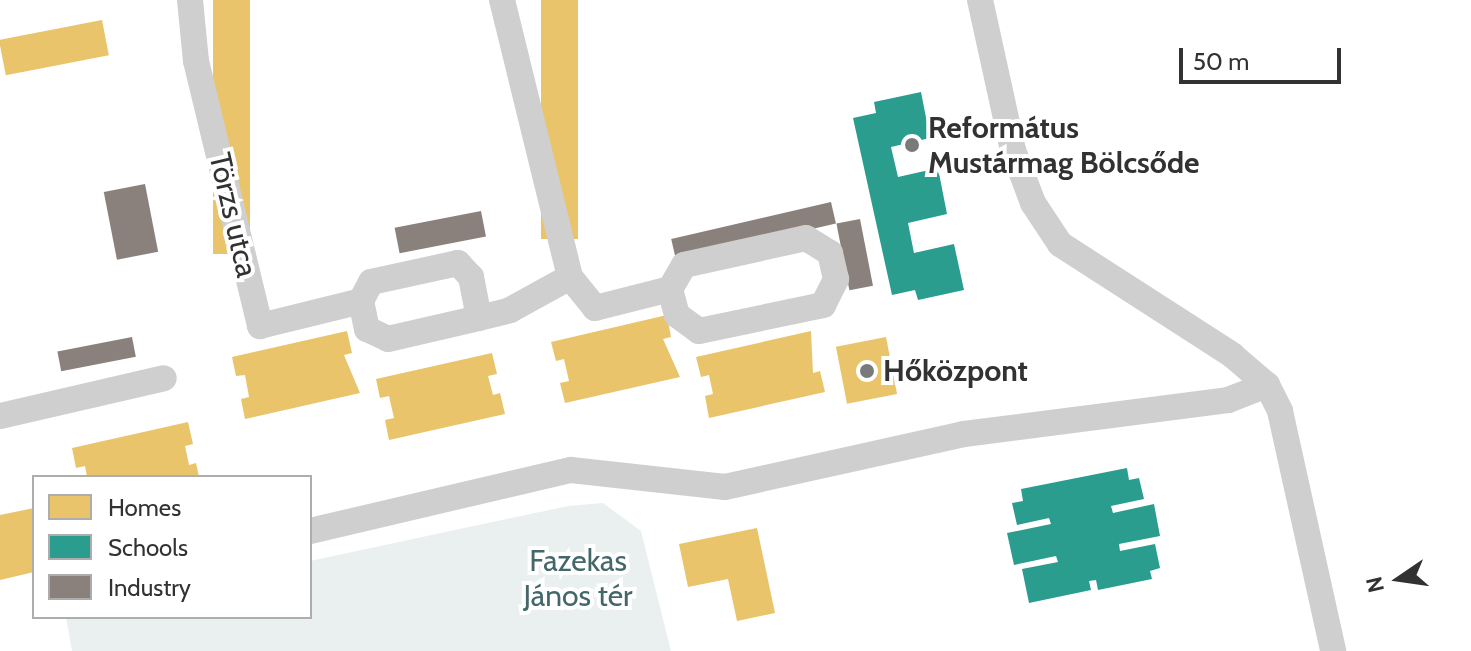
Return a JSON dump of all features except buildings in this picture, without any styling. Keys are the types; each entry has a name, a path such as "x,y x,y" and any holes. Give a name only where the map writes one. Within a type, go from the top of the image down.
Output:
{"street":[{"name":"Törzs utca","path":"190,0 196,61 260,326 361,301 371,282 458,263 471,277 479,318"},
{"path":"502,0 570,277 595,308 670,289 684,265 806,238 830,253 836,279 823,305 699,331 677,315 670,289"},
{"path":"980,0 1013,150 1033,203 1060,244 1232,355 1267,385 1280,411 1333,651"},
{"path":"361,301 367,329 388,339 510,310 570,277"},
{"path":"0,416 164,378"},
{"path":"312,531 571,470 725,487 964,434 1228,400 1267,385"}],"green space":[{"name":"Fazekas János tér","path":"603,503 641,531 671,651 72,651 66,619 312,619 312,561 568,506"}],"place":[{"name":"Református Mustármag Bölcsőde","path":"912,145"},
{"name":"Hőközpont","path":"867,371"}]}
